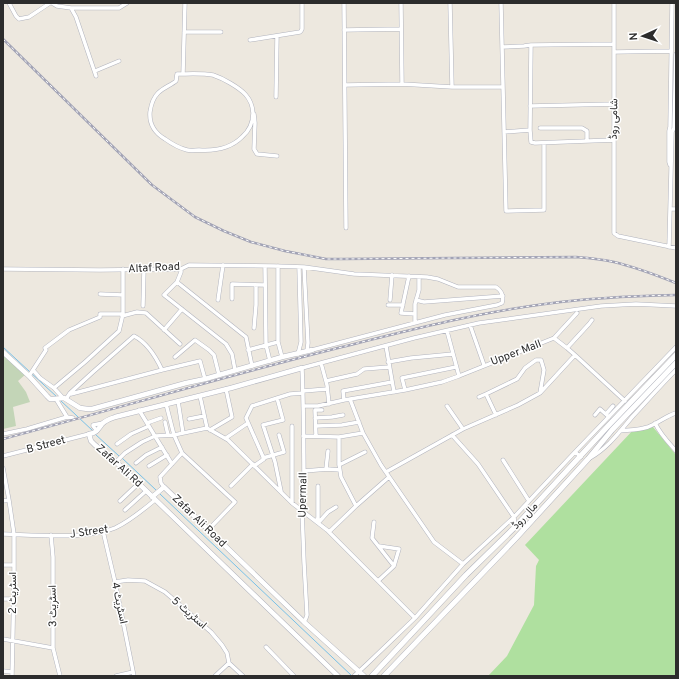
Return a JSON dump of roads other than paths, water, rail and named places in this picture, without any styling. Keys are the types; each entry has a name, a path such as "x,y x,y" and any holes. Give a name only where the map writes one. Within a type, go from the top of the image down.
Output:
{"main road":[{"name":"مال روڈ","path":"386,675 516,538 588,459 610,428 676,355"},
{"name":"مال روڈ","path":"372,676 466,575 515,528 581,457 676,363"}],"street":[{"path":"9,3 18,19 33,15 52,3 57,6 71,8 119,8 127,3"},
{"path":"183,74 185,3"},
{"path":"250,40 302,31 302,3"},
{"path":"344,3 346,228"},
{"path":"401,3 402,84"},
{"path":"450,3 452,87"},
{"path":"501,3 506,211 544,210 544,143"},
{"name":"شامی روڈ","path":"614,3 614,230 615,234 618,236 668,246"},
{"path":"671,166 669,162 672,3"},
{"path":"71,8 76,17 96,76"},
{"path":"344,30 401,29"},
{"path":"184,32 221,32"},
{"path":"276,96 277,36"},
{"path":"502,47 531,45 614,44"},
{"path":"531,45 531,142 544,143 614,140"},
{"path":"614,52 671,51"},
{"path":"676,54 668,246 676,248"},
{"path":"95,71 119,62"},
{"path":"671,66 676,66"},
{"path":"252,108 252,119 248,130 242,138 229,145 214,150 188,150 173,145 156,133 149,116 150,105 155,96 176,81 177,74 213,75 227,81 244,92 248,97 253,109 255,123 255,152 257,154 277,156"},
{"path":"344,85 402,84 452,87 503,87"},
{"path":"530,106 615,104"},
{"path":"540,128 582,128 587,131 587,141"},
{"path":"504,132 530,130"},
{"path":"671,166 676,167"},
{"path":"670,209 676,209"},
{"name":"Altaf Road","path":"3,270 144,270 181,269 189,265 304,267 354,274 427,277 438,279 458,287 496,287 501,290 503,296"},
{"path":"218,300 223,265"},
{"path":"265,266 266,345 270,361"},
{"path":"278,266 278,342 282,357"},
{"path":"298,354 301,342 299,267"},
{"path":"304,267 309,351"},
{"path":"181,269 177,282 164,295 226,344 232,354 235,370"},
{"path":"54,388 119,331 123,315 123,270"},
{"path":"143,306 144,270"},
{"path":"390,300 392,276"},
{"path":"409,276 401,313 415,314"},
{"path":"415,322 415,304 419,290 419,276"},
{"path":"177,282 246,337 252,366"},
{"path":"232,299 232,284 265,285"},
{"path":"254,328 256,285"},
{"path":"100,294 123,295"},
{"path":"31,373 50,399 61,399 80,408 92,409 415,322 497,305 502,303 503,296 424,302 416,300"},
{"path":"94,432 104,423 115,417 139,410 200,396 321,363 479,323 601,306 636,304 676,306"},
{"path":"388,305 403,305"},
{"path":"164,330 182,309"},
{"path":"31,373 46,350 45,348 69,330 100,317 100,314 123,315 137,312 146,313 180,344"},
{"path":"554,338 577,313"},
{"path":"568,348 592,320"},
{"path":"470,325 484,365"},
{"path":"447,331 459,376"},
{"path":"61,399 70,394 134,336 140,339 156,357 162,370"},
{"name":"Upper Mall","path":"303,406 318,406 442,382 554,338 568,348 625,401"},
{"path":"175,357 195,340 214,355 220,375"},
{"path":"248,350 278,342"},
{"path":"386,346 394,392"},
{"path":"356,674 415,618 463,564 514,518 676,347"},
{"path":"3,352 54,388 61,399 67,417"},
{"path":"388,362 452,354"},
{"path":"386,472 463,429 518,405 540,393 575,356"},
{"path":"479,397 517,379 525,368 538,359 542,361 544,370 540,393"},
{"path":"70,394 200,361 205,379"},
{"path":"321,363 326,381 329,404"},
{"path":"405,390 402,378 456,366"},
{"path":"326,381 357,374 364,369 389,367"},
{"name":"Upermall","path":"302,368 304,471 304,508 302,510 307,615 304,622"},
{"path":"588,459 602,450 676,370"},
{"path":"344,400 343,391 392,382"},
{"path":"118,461 126,453 142,442 155,436 174,435 183,432 208,429 232,417 226,389"},
{"path":"263,458 246,418 252,406 290,394 327,390"},
{"path":"486,394 496,415"},
{"path":"200,396 208,429 226,438 292,503 329,532 415,618"},
{"path":"277,398 284,420 263,425 275,462 280,491"},
{"path":"350,400 364,433 381,466 434,542 463,564"},
{"path":"178,401 183,432"},
{"path":"166,404 174,435 182,453 235,502 209,530"},
{"path":"447,406 463,429"},
{"path":"606,414 613,406"},
{"path":"594,415 600,409 609,417"},
{"path":"139,410 172,464"},
{"path":"316,436 315,410 322,410"},
{"path":"620,431 648,427 669,415 676,413"},
{"path":"315,418 332,418 343,415"},
{"path":"188,419 204,416"},
{"path":"3,434 67,417 72,418"},
{"path":"117,444 131,434 161,418"},
{"path":"165,422 168,435"},
{"path":"316,426 342,425 359,422"},
{"path":"94,432 93,424 104,423"},
{"path":"226,438 248,423"},
{"path":"655,423 666,441 676,451"},
{"path":"292,426 292,503"},
{"name":"B Street","path":"3,456 94,432"},
{"name":"Zafar Ali Rd","path":"94,432 91,441 118,461 138,484 154,497"},
{"path":"303,436 340,437 364,433"},
{"path":"231,486 254,465 264,459 263,458 284,452 279,435"},
{"path":"452,435 478,464 514,518 515,528"},
{"path":"340,437 340,470 342,478 356,506"},
{"path":"136,463 146,455 162,446"},
{"path":"326,469 328,451"},
{"path":"339,465 364,452"},
{"path":"575,452 581,457"},
{"path":"163,487 160,477 182,453"},
{"path":"149,466 167,455"},
{"path":"503,460 529,501"},
{"name":"اسٹریٹ 2","path":"3,468 14,534 12,674"},
{"path":"304,471 326,469 340,470"},
{"path":"329,532 389,477"},
{"path":"120,501 138,484"},
{"path":"318,486 318,522"},
{"name":"Zafar Ali Road","path":"338,676 154,497 163,487 356,674 364,676"},
{"path":"125,510 146,491"},
{"name":"J Street","path":"3,534 71,536 91,534 114,528 132,519 154,497"},
{"path":"3,500 9,500"},
{"path":"318,522 328,512 336,507"},
{"path":"514,518 522,520"},
{"path":"374,522 372,538 394,566"},
{"name":"اسٹریٹ 4","path":"103,531 134,674"},
{"name":"اسٹریٹ 3","path":"51,535 53,557 53,648 60,676"},
{"path":"378,581 394,566 399,549 379,546"},
{"path":"3,565 13,565"},
{"name":"اسٹریٹ 5","path":"115,582 128,580 145,581 165,592 211,632 227,653 229,663 243,676"},
{"path":"3,599 13,599"},
{"path":"3,639 53,648"},
{"path":"388,644 396,650"},
{"path":"266,647 294,676"},
{"path":"215,676 229,663"},
{"path":"3,671 12,674"},
{"path":"116,676 134,674"}],"waterway":[{"path":"3,347 57,397"},
{"path":"61,401 93,431"},
{"path":"95,434 119,456"},
{"path":"122,458 156,490"},
{"path":"160,494 352,676"}],"railway":[{"path":"3,39 152,185 195,217 251,242 285,251 326,259 590,258 630,266 676,283"},
{"path":"3,439 212,381 467,317 561,302 676,295"}]}
